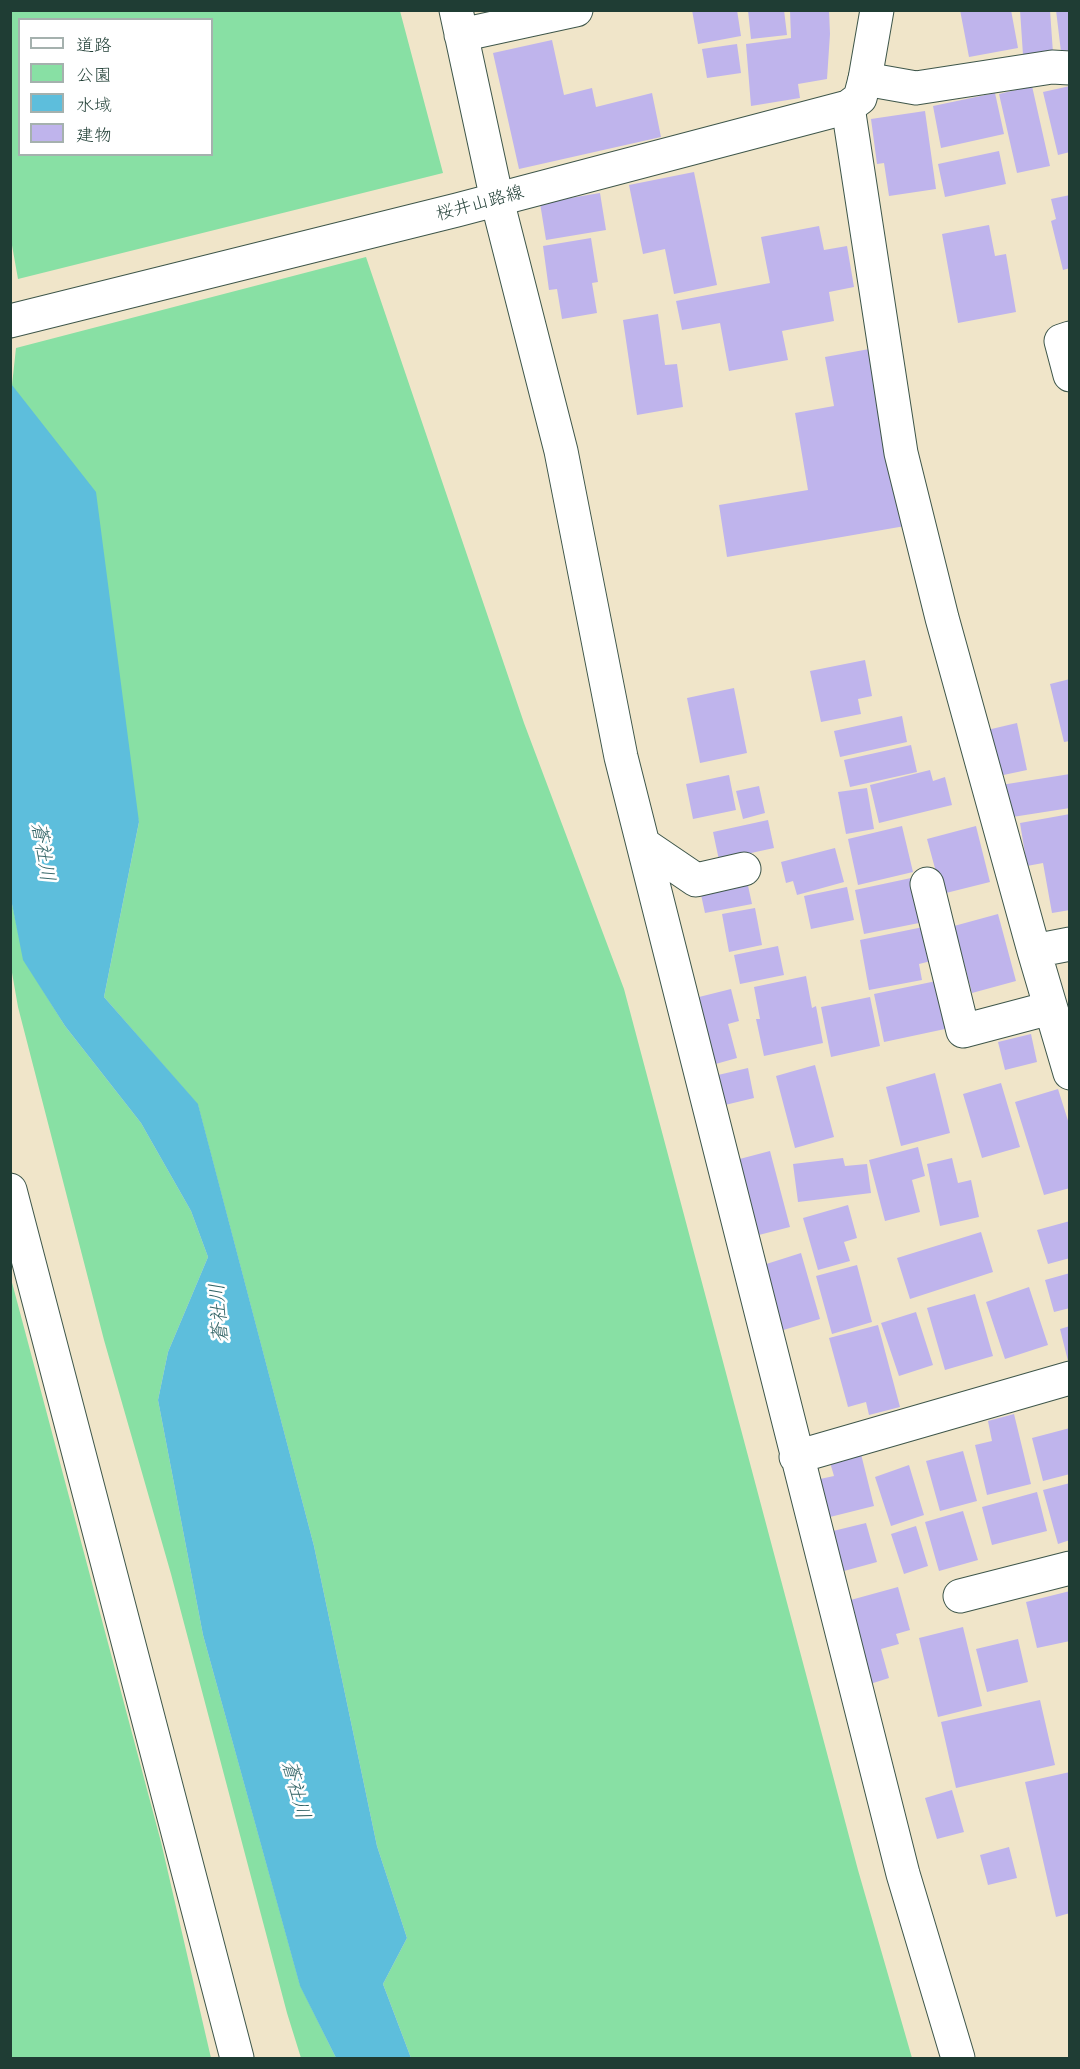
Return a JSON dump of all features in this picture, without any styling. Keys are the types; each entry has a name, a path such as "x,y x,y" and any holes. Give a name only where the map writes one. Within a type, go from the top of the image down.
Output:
{"street":[{"path":"576,10 458,23 496,200 561,451 621,757 903,1874 958,2058"},
{"path":"877,10 860,98 848,107 901,453 942,618 1070,1073"},
{"path":"865,79 916,88 1052,67 1070,68"},
{"name":"桜井山路線","path":"10,321 457,210 848,107"},
{"path":"1070,338 1061,341 1070,375"},
{"path":"643,844 696,880 744,869"},
{"path":"927,884 963,1031 1050,1008"},
{"path":"1034,951 1070,944"},
{"path":"10,1190 237,2058"},
{"path":"796,1457 1070,1378"},
{"path":"960,1596 1070,1568"}],"green space":[{"path":"10,11 400,11 443,173 18,279 10,234"},
{"path":"366,257 524,723 624,989 858,1870 912,2058 411,2058 383,1984 407,1938 377,1846 314,1546 198,1105 104,997 139,822 12,385 16,348"},
{"path":"10,894 24,960 65,1026 141,1123 191,1211 208,1257 168,1352 158,1400 203,1635 300,1985 336,2058 301,2058 287,2013 171,1574 104,1340 18,1007 11,967"},
{"path":"10,1275 161,1842 211,2058 11,2058"}],"water":[{"name":"蒼社川","path":"11,366 12,385 96,492 139,822 104,997 198,1104 314,1546 377,1846 407,1938 383,1984 411,2058 336,2058 300,1986 203,1635 158,1400 168,1352 208,1257 191,1211 141,1123 65,1026 23,960 10,894"}],"building":[{"path":"692,10 737,10 741,36 698,44"},
{"path":"748,10 784,10 787,35 751,39"},
{"path":"790,10 829,10 827,79 798,84 800,98 751,106 746,44 791,38"},
{"path":"960,10 1011,10 1018,48 969,57"},
{"path":"1020,10 1050,10 1053,53 1023,55"},
{"path":"1056,10 1070,10 1070,50 1061,52"},
{"path":"552,40 564,95 592,88 596,107 652,93 661,137 519,169 493,53"},
{"path":"737,44 741,73 707,78 702,49"},
{"path":"1032,86 1050,166 1017,173 999,94"},
{"path":"1070,86 1070,152 1058,155 1043,92"},
{"path":"995,93 1004,134 941,148 933,106"},
{"path":"925,111 936,189 889,196 884,163 877,164 871,119"},
{"path":"999,151 1006,184 945,197 938,164"},
{"path":"694,172 717,285 674,294 665,249 643,254 629,185"},
{"path":"600,193 606,230 546,240 540,203"},
{"path":"1070,195 1070,268 1063,270 1051,221 1056,219 1051,199"},
{"path":"989,225 995,256 1006,254 1016,312 958,323 942,234"},
{"path":"819,226 824,250 847,246 854,287 829,292 834,321 782,331 788,360 729,371 720,323 682,330 676,301 770,283 761,237"},
{"path":"591,238 598,282 592,283 597,313 562,319 557,289 549,290 543,246"},
{"path":"658,314 665,365 677,364 683,407 637,415 623,320"},
{"path":"875,348 905,526 727,557 719,505 808,490 795,413 834,406 825,357"},
{"path":"865,660 872,696 858,699 861,714 821,722 810,671"},
{"path":"1070,679 1070,741 1064,742 1050,684"},
{"path":"734,688 747,753 700,763 687,698"},
{"path":"902,716 907,742 840,757 834,731"},
{"path":"1017,723 1027,770 994,777 983,731"},
{"path":"911,745 917,772 850,787 844,760"},
{"path":"930,770 933,781 945,777 952,805 879,823 870,785"},
{"path":"1070,774 1070,808 1006,818 1001,785"},
{"path":"729,775 736,810 693,819 686,784"},
{"path":"759,786 765,813 743,819 736,791"},
{"path":"867,788 874,829 846,834 838,792"},
{"path":"1070,814 1070,910 1052,913 1043,863 1027,866 1020,823"},
{"path":"768,820 774,848 719,860 713,832"},
{"path":"902,826 913,872 858,885 848,839"},
{"path":"976,826 990,882 942,894 927,839"},
{"path":"835,848 844,882 797,895 793,881 786,883 781,862"},
{"path":"911,878 919,923 864,934 855,890"},
{"path":"747,881 752,904 705,913 700,890"},
{"path":"847,887 854,920 811,929 804,896"},
{"path":"755,908 762,945 729,952 722,914"},
{"path":"998,914 1016,981 972,993 954,926"},
{"path":"928,926 935,960 919,964 922,980 869,990 860,940"},
{"path":"778,946 784,975 740,984 734,955"},
{"path":"806,976 812,1008 816,1006 823,1043 764,1056 756,1019 760,1019 754,987"},
{"path":"941,980 940,1005 945,1029 884,1042 874,994"},
{"path":"731,989 739,1021 728,1024 737,1058 712,1065 695,998"},
{"path":"870,997 880,1046 831,1057 821,1007"},
{"path":"1031,1034 1037,1062 1005,1070 998,1042"},
{"path":"815,1065 834,1137 795,1148 776,1076"},
{"path":"748,1068 754,1098 725,1105 718,1075"},
{"path":"935,1073 950,1133 901,1146 886,1087"},
{"path":"1001,1083 1020,1147 982,1158 963,1094"},
{"path":"1058,1089 1070,1127 1070,1188 1044,1195 1015,1102"},
{"path":"918,1147 925,1176 912,1180 920,1212 885,1221 869,1160"},
{"path":"770,1151 790,1227 751,1237 732,1161"},
{"path":"843,1158 845,1166 867,1164 871,1193 798,1202 793,1164"},
{"path":"952,1158 958,1183 971,1180 979,1217 940,1226 927,1164"},
{"path":"848,1205 857,1238 844,1242 850,1261 818,1270 803,1218"},
{"path":"1070,1221 1070,1258 1048,1264 1037,1230"},
{"path":"981,1232 993,1272 910,1299 897,1258"},
{"path":"801,1253 820,1319 780,1331 760,1266"},
{"path":"857,1265 872,1322 832,1334 816,1276"},
{"path":"1070,1273 1070,1308 1054,1312 1045,1280"},
{"path":"1029,1287 1048,1345 1005,1359 986,1302"},
{"path":"975,1294 993,1356 945,1370 927,1308"},
{"path":"916,1312 933,1365 899,1376 881,1323"},
{"path":"878,1325 900,1407 869,1415 866,1402 848,1407 829,1338"},
{"path":"1070,1326 1070,1365 1069,1365 1060,1329"},
{"path":"1014,1414 1031,1484 987,1495 975,1445 992,1441 988,1421"},
{"path":"1070,1428 1070,1474 1043,1481 1032,1438"},
{"path":"860,1450 874,1506 830,1517 820,1479 834,1476 829,1459"},
{"path":"963,1451 977,1501 940,1511 926,1461"},
{"path":"909,1465 924,1515 891,1526 875,1477"},
{"path":"1070,1483 1070,1540 1058,1544 1043,1490"},
{"path":"1037,1492 1047,1531 992,1545 982,1507"},
{"path":"963,1511 978,1560 939,1571 925,1522"},
{"path":"866,1523 877,1562 844,1571 833,1531"},
{"path":"916,1526 928,1566 904,1574 891,1534"},
{"path":"898,1587 910,1630 896,1634 899,1644 881,1649 889,1678 870,1684 847,1601"},
{"path":"1070,1591 1070,1641 1037,1648 1026,1602"},
{"path":"963,1627 982,1706 938,1717 919,1638"},
{"path":"1018,1639 1028,1682 987,1692 976,1649"},
{"path":"1040,1700 1055,1765 956,1788 941,1722"},
{"path":"1070,1772 1070,1913 1056,1917 1025,1782"},
{"path":"952,1790 964,1832 937,1839 925,1798"},
{"path":"1009,1847 1017,1878 988,1885 980,1855"}]}
